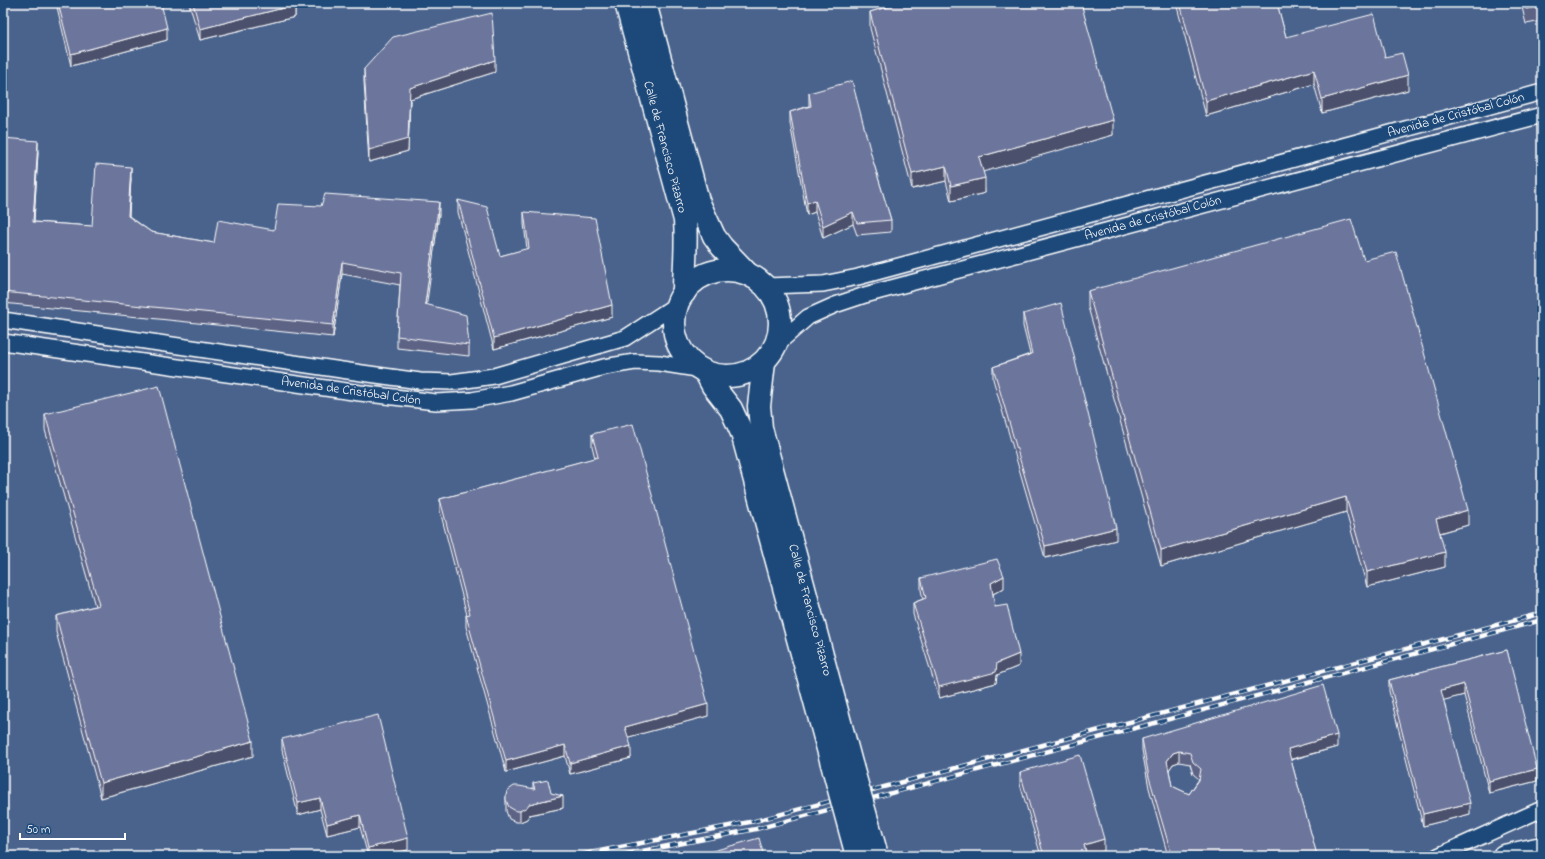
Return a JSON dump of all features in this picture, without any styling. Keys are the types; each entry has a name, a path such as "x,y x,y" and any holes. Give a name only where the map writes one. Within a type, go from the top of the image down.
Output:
{"main road":[{"name":"Calle de Francisco Pizarro","path":"626,3 685,220 687,237 682,298"},
{"name":"Calle de Francisco Pizarro","path":"645,3 698,201 714,236 722,247 746,272"},
{"path":"732,269 746,272 754,276 766,286 774,302 778,317 778,331 770,353 753,370 738,374 723,376 702,371 689,360 682,350 678,337 676,320 682,298 692,283 702,276 715,271 732,269"},
{"name":"Calle de Francisco Pizarro","path":"770,353 759,406 761,428 843,769"},
{"name":"Calle de Francisco Pizarro","path":"702,371 731,409 742,433 870,855"},
{"path":"1504,856 1542,848"},
{"path":"1535,856 1542,853"}],"street":[{"name":"Avenida de Cristóbal Colón","path":"766,286 823,284 858,277 1542,92"},
{"name":"Avenida de Cristóbal Colón","path":"770,353 808,317 834,305 865,295 1542,115"},
{"name":"Avenida de Cristóbal Colón","path":"3,320 369,374 420,381 452,382 494,376 625,338 682,298"},
{"name":"Avenida de Cristóbal Colón","path":"3,342 360,393 436,402 472,400 511,393 604,367 635,362 659,363 702,371"},
{"path":"1438,856 1542,809"}],"shaded area":[{"path":"3,3 1542,3 1542,839 1507,856 3,856"}],"building":[{"path":"58,3 161,3 167,28 71,54"},
{"path":"193,3 295,3 295,5 200,29"},
{"path":"893,3 1081,3 1113,120 979,157 985,178 951,186 946,166 912,174 870,12 894,5"},
{"path":"1180,3 1277,3 1286,37 1374,14 1385,57 1402,53 1408,75 1322,99 1314,70 1206,101"},
{"path":"1524,3 1542,3 1542,6 1526,9"},
{"path":"492,13 495,60 410,88 408,139 369,150 364,69 393,37"},
{"path":"852,81 873,161 891,220 857,223 853,212 823,226 815,200 807,203 790,112 811,106 809,93"},
{"path":"3,138 38,141 33,222 92,226 96,164 131,167 128,216 151,232 214,243 218,220 274,230 278,204 321,206 325,194 439,202 425,304 466,315 469,345 397,336 401,273 342,262 333,325 3,292"},
{"path":"458,200 487,207 500,256 529,248 524,212 595,218 612,305 494,338"},
{"path":"1351,219 1364,260 1396,252 1468,510 1436,519 1445,552 1367,572 1346,497 1161,550 1088,291"},
{"path":"1061,303 1116,528 1045,546 993,367 1032,354 1023,314"},
{"path":"159,386 253,741 101,783 56,616 99,605 45,414"},
{"path":"633,424 708,704 625,727 631,746 570,763 565,745 506,761 466,615 470,614 440,499 598,457 592,434"},
{"path":"997,559 1004,576 991,583 995,607 1007,605 1019,654 997,663 996,672 939,687 913,603 926,598 921,578"},
{"path":"1507,650 1537,769 1489,781 1464,684 1441,690 1470,803 1423,814 1389,680"},
{"path":"1323,685 1337,735 1288,749 1317,855 1172,856 1149,777 1142,739","holes":["1179,751 1190,753 1193,762 1201,769 1199,780 1189,794 1172,786 1167,761 1173,753"]},
{"path":"378,715 408,838 368,848 360,815 327,824 320,798 298,803 282,739"},
{"path":"1080,755 1104,839 1084,845 1087,856 1044,856 1020,772"},
{"path":"548,780 551,793 563,796 529,804 520,811 516,811 509,807 506,800 507,791 514,786 535,789 533,783"},
{"path":"759,838 764,856 695,856"}],"railway":[{"path":"574,856 755,821 1542,613"},
{"path":"616,856 756,829 1542,620"}]}
